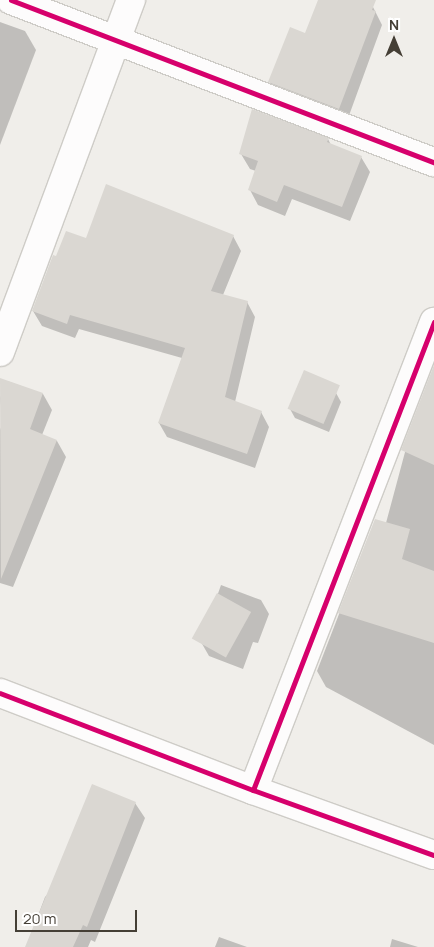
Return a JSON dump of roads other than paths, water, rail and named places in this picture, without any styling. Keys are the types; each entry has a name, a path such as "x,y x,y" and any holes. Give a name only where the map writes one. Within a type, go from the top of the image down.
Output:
{"street":[{"path":"10,0 434,162"},
{"path":"0,352 131,0"},
{"path":"253,790 434,322"},
{"path":"0,692 253,790 434,855"}]}
